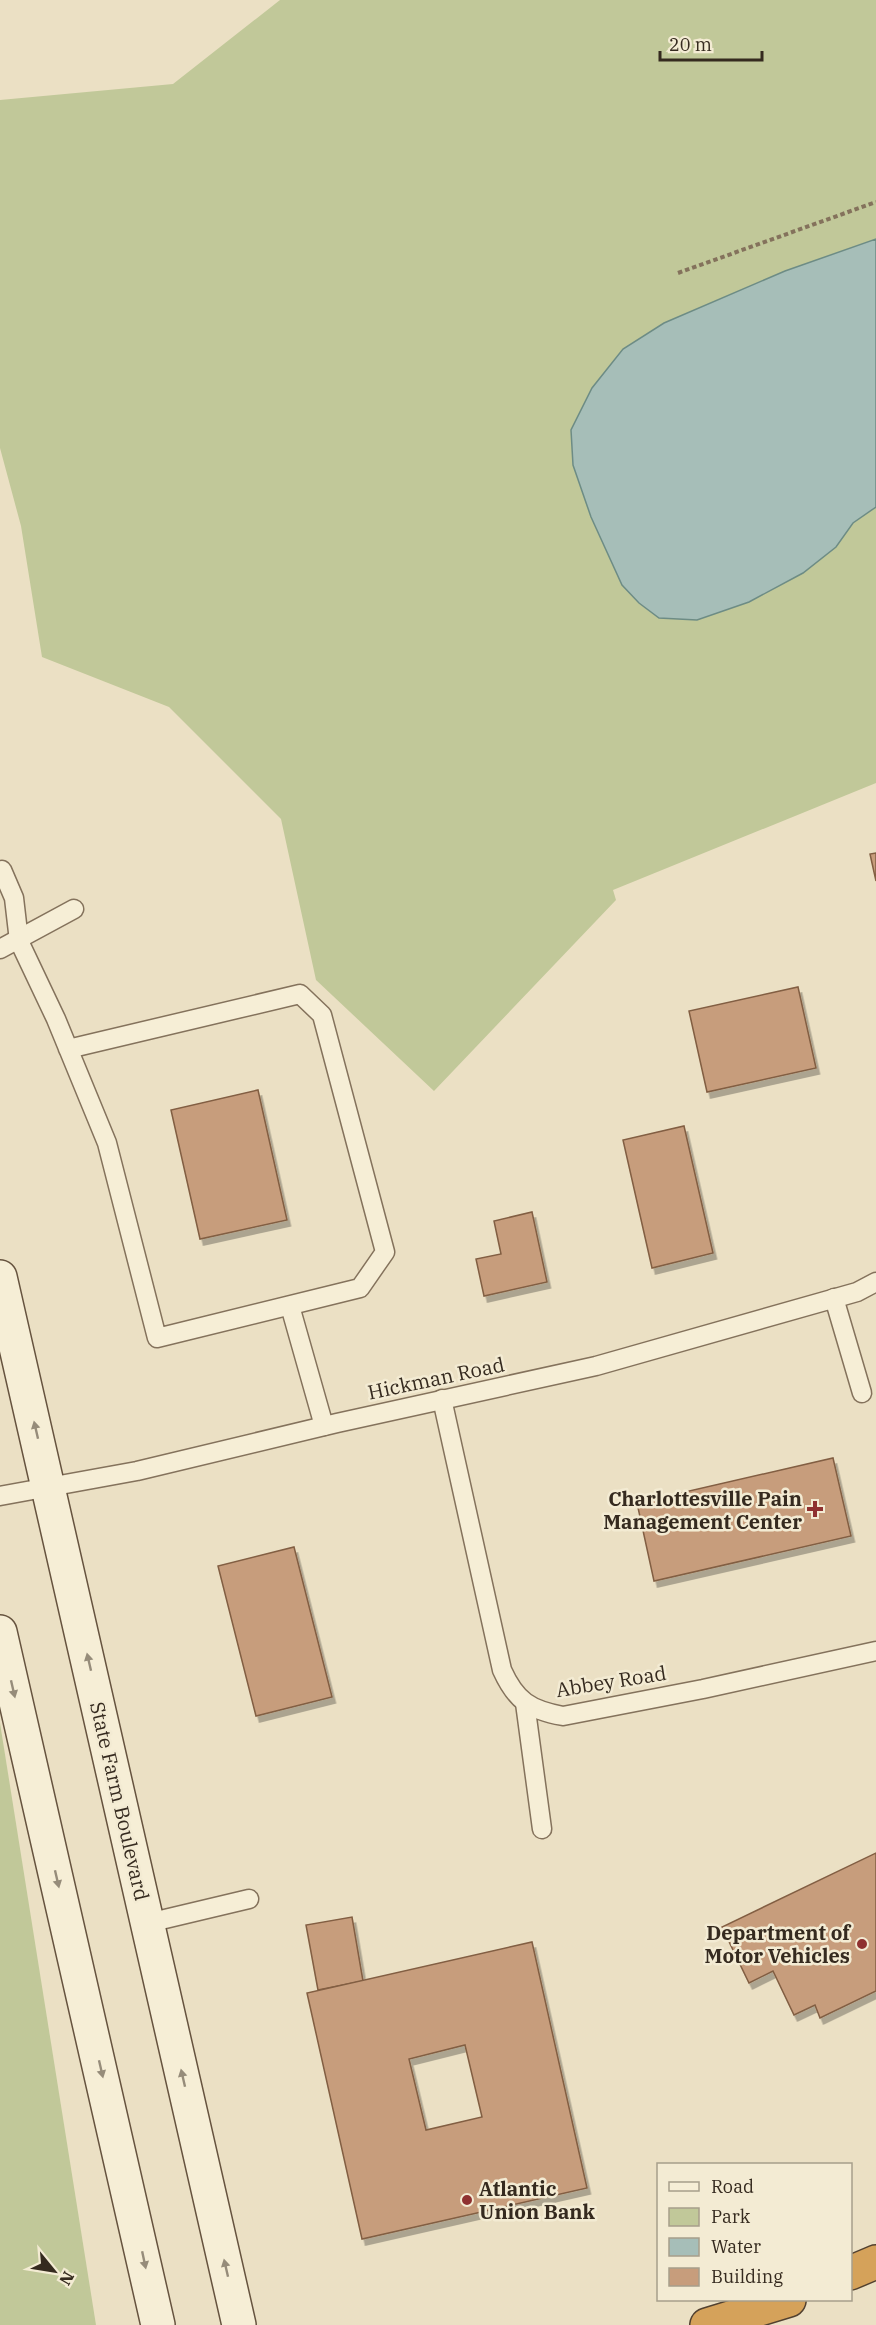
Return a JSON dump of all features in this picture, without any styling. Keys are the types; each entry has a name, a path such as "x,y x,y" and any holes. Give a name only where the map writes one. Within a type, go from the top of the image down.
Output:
{"highway":[{"path":"852,2272 876,2262"},
{"path":"707,2325 786,2301"}],"street":[{"name":"State Farm Boulevard","path":"0,1277 239,2325"},
{"path":"0,1632 158,2325"}],"lane":[{"path":"2,870 14,898 19,940 107,1143 157,1338 360,1288 385,1252 322,1015 300,994 68,1049"},
{"path":"0,950 74,909"},
{"name":"Hickman Road","path":"0,1496 137,1471 324,1425 596,1366 857,1292 876,1281"},
{"path":"834,1298 862,1394"},
{"path":"290,1306 324,1425"},
{"name":"Abbey Road","path":"442,1399 502,1670 510,1687 525,1703 541,1712 563,1716 703,1689 876,1651"},
{"path":"525,1703 542,1829"},
{"path":"148,1923 249,1899"}],"path":[{"path":"678,273 876,202"}],"green space":[{"path":"280,0 876,0 876,239 785,271 664,323 623,349 571,431 573,465 591,517 622,585 639,603 749,602 803,573 836,547 853,523 876,507 876,783 613,890 616,900 434,1091 316,980 281,819 169,707 42,657 21,526 0,448 0,100 173,84"},
{"path":"0,1723 96,2325 0,2325"}],"water":[{"path":"876,239 876,507 853,523 836,547 803,573 749,602 697,620 659,618 639,603 622,585 591,517 573,465 571,430 592,388 623,349 664,323 785,271"}],"building":[{"path":"876,853 876,881 870,854"},
{"path":"798,987 816,1068 707,1092 689,1011"},
{"path":"258,1090 287,1220 200,1239 171,1110"},
{"path":"684,1126 713,1253 652,1268 623,1140"},
{"path":"532,1212 547,1282 484,1296 476,1259 501,1254 494,1221"},
{"path":"833,1458 851,1536 654,1581 637,1503"},
{"path":"294,1547 332,1697 256,1716 218,1566"},
{"path":"876,1853 876,1991 820,2018 815,2005 794,2015 773,1971 749,1983 722,1927"},
{"path":"352,1917 363,1981 318,1990 306,1925"},
{"path":"532,1942 587,2188 362,2239 307,1993","holes":["465,2045 482,2117 426,2130 409,2059"]}],"place":[{"name":"Charlottesville Pain Management Center","path":"815,1509"},
{"name":"Department of Motor Vehicles","path":"862,1944"},
{"name":"Atlantic Union Bank","path":"467,2200"}]}
